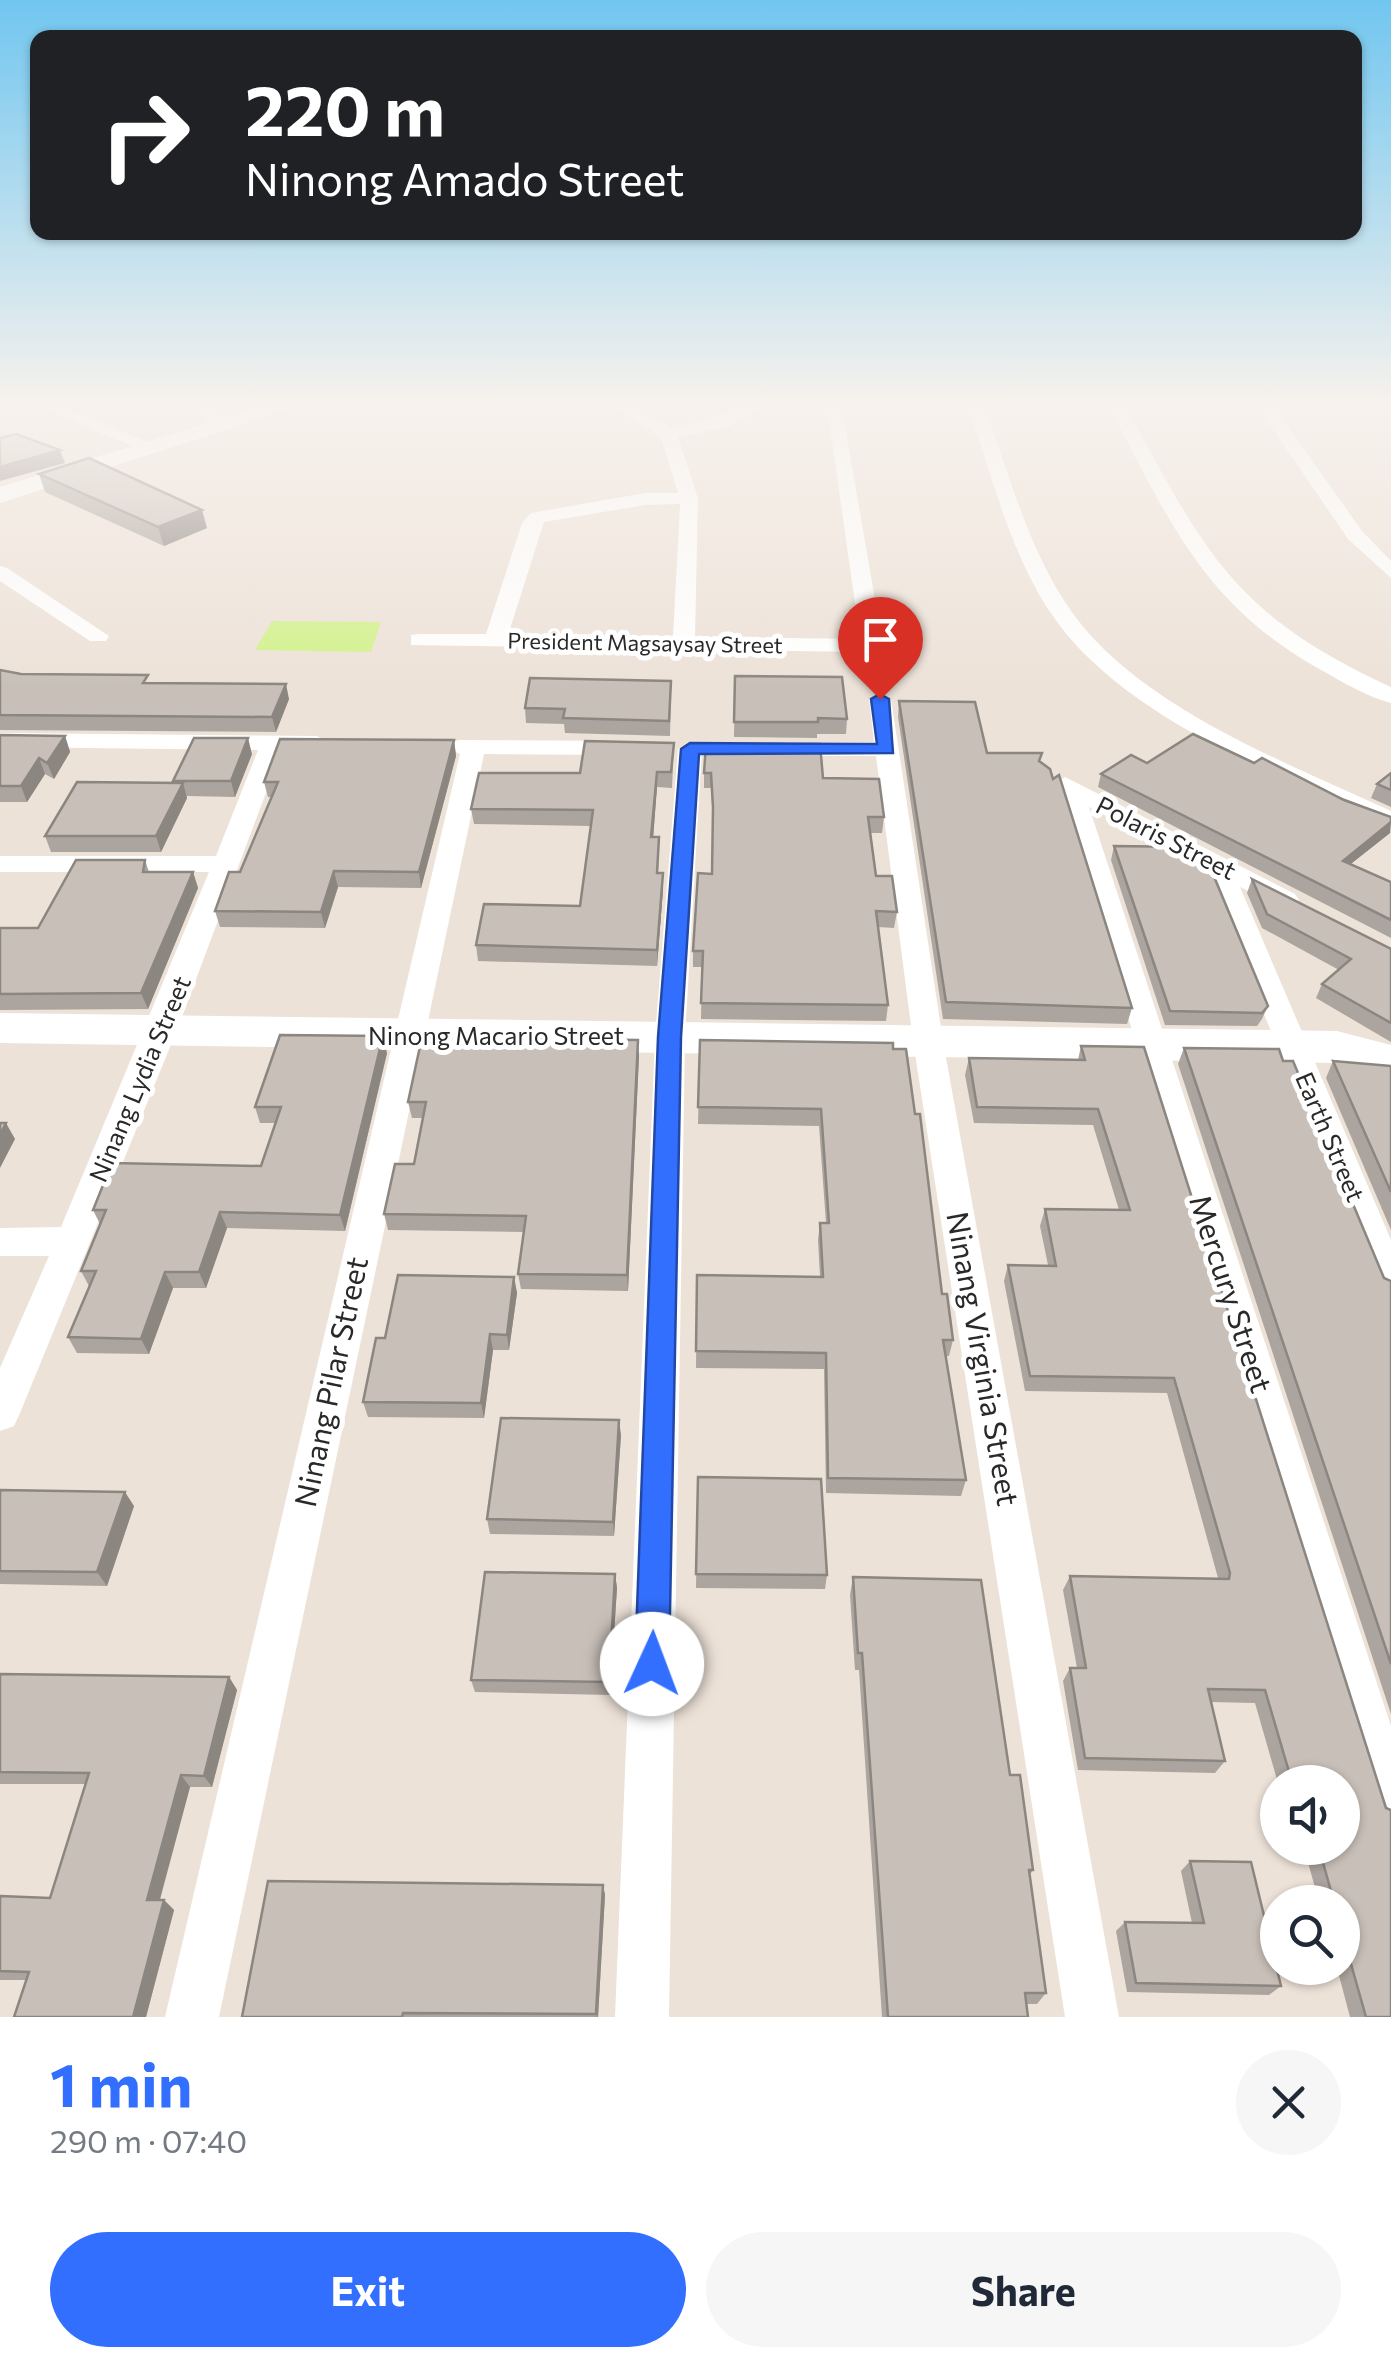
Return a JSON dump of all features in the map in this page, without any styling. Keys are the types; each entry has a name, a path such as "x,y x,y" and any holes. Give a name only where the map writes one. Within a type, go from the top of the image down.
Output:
{"street":[{"name":"Ninang Virginia Street","path":"849,497 928,1041 1092,2017"},
{"path":"1010,497 1039,576 1061,612 1113,664 1216,736 1391,821"},
{"path":"1168,497 1206,563 1244,608 1285,639 1391,696"},
{"path":"1328,497 1355,535 1391,572"},
{"path":"495,641 531,524 538,517 645,499 689,498 684,644"},
{"path":"0,572 98,636"},
{"name":"President Magsaysay Street","path":"419,640 872,646"},
{"path":"0,740 346,744"},
{"name":"Ninang Lydia Street","path":"0,1413 162,1030 273,742"},
{"name":"Ninang Pilar Street","path":"192,2017 409,1036 456,747 680,749 670,1037"},
{"path":"750,749 887,749"},
{"name":"Polaris Street","path":"1060,781 1304,910"},
{"name":"Mercury Street","path":"1060,781 1151,1046 1391,1799"},
{"path":"0,864 226,864"},
{"name":"Earth Street","path":"1218,865 1391,1282"},
{"name":"Ninong Macario Street","path":"0,1028 1292,1046 1366,1052 1391,1063"},
{"path":"642,2017 670,1037"},
{"path":"0,1242 72,1241"}],"green space":[{"path":"272,621 381,622 371,652 255,650"}],"building":[{"path":"91,497 174,497 202,510 158,527"},
{"path":"0,670 21,674 148,675 143,683 286,684 272,717 0,715"},
{"path":"735,676 842,677 847,719 734,722"},
{"path":"530,678 671,681 669,721 563,718 565,709 525,708"},
{"path":"899,701 975,702 987,753 1042,753 1039,761 1050,769 1053,779 1059,775 1132,1008 946,1002"},
{"path":"1193,734 1254,763 1262,758 1344,800 1391,817 1391,822 1343,861 1391,882 1391,920 1101,774 1131,755 1147,763"},
{"path":"0,735 65,736 47,763 39,758 21,786 0,786"},
{"path":"194,738 248,738 231,781 173,781"},
{"path":"280,739 454,740 419,872 334,871 321,912 215,911 229,872 240,872 278,782 264,782"},
{"path":"585,741 674,743 671,772 657,772 651,837 659,837 657,873 663,873 657,950 476,945 484,904 580,906 593,810 471,809 479,773 580,773"},
{"path":"706,744 820,744 823,778 879,779 884,817 868,817 876,876 892,876 897,912 876,911 888,1005 701,1003 703,951 693,951 698,873 712,874 713,807 711,773 704,773"},
{"path":"1391,773 1391,790 1377,784"},
{"path":"77,782 183,783 156,836 45,836"},
{"path":"1114,846 1190,847 1205,855 1268,1006 1262,1013 1170,1011"},
{"path":"76,860 145,860 143,872 193,872 141,993 0,994 0,928 38,928"},
{"path":"1252,879 1391,949 1391,1023 1322,984 1351,959 1267,914"},
{"path":"280,1035 383,1036 340,1215 220,1212 199,1272 165,1272 141,1339 68,1337 96,1271 81,1271 106,1210 93,1210 112,1163 261,1166 281,1107 255,1107"},
{"path":"422,1037 638,1040 627,1275 518,1274 526,1216 384,1214 395,1164 414,1164 426,1102 408,1102"},
{"path":"700,1040 893,1043 893,1049 906,1049 915,1114 920,1114 942,1294 947,1294 953,1340 943,1340 966,1480 828,1478 826,1353 696,1351 697,1275 823,1277 820,1223 829,1223 821,1109 698,1107"},
{"path":"1081,1046 1144,1047 1386,1808 1391,1810 1391,2017 1366,2017 1357,1985 1360,1985 1360,1885 1329,1885 1324,1865 1360,1865 1360,1765 1287,1765 1265,1690 1208,1689 1225,1761 1085,1758 1070,1668 1086,1668 1070,1576 1229,1579 1230,1573 1174,1378 1030,1376 1008,1265 1056,1266 1045,1209 1130,1210 1098,1109 977,1107 969,1058 1085,1060"},
{"path":"1184,1048 1279,1049 1283,1061 1293,1061 1384,1278 1391,1281 1391,1664"},
{"path":"1333,1061 1391,1066 1391,1192"},
{"path":"398,1275 514,1277 507,1335 490,1334 481,1403 363,1402 376,1338 385,1338"},
{"path":"501,1418 619,1420 613,1522 487,1519"},
{"path":"698,1477 821,1479 827,1575 696,1574"},
{"path":"0,1490 125,1492 97,1572 0,1571"},
{"path":"485,1572 615,1574 609,1682 471,1680"},
{"path":"853,1577 981,1580 1010,1775 1020,1775 1033,1870 1029,1870 1046,1993 1025,1993 1028,2017 888,2017"},
{"path":"0,1674 229,1677 204,1776 181,1775 147,1900 164,1900 133,2017 14,2017 29,1972 0,1971 0,1896 50,1898 89,1773 0,1772"},
{"path":"1190,1861 1251,1862 1260,1899 1260,1985 1281,1986 1136,1983 1125,1922 1204,1923"},
{"path":"268,1881 603,1885 596,2014 242,2017"}],"route":[{"path":"652,1664 670,1037 690,749 887,749 880,699"}]}
